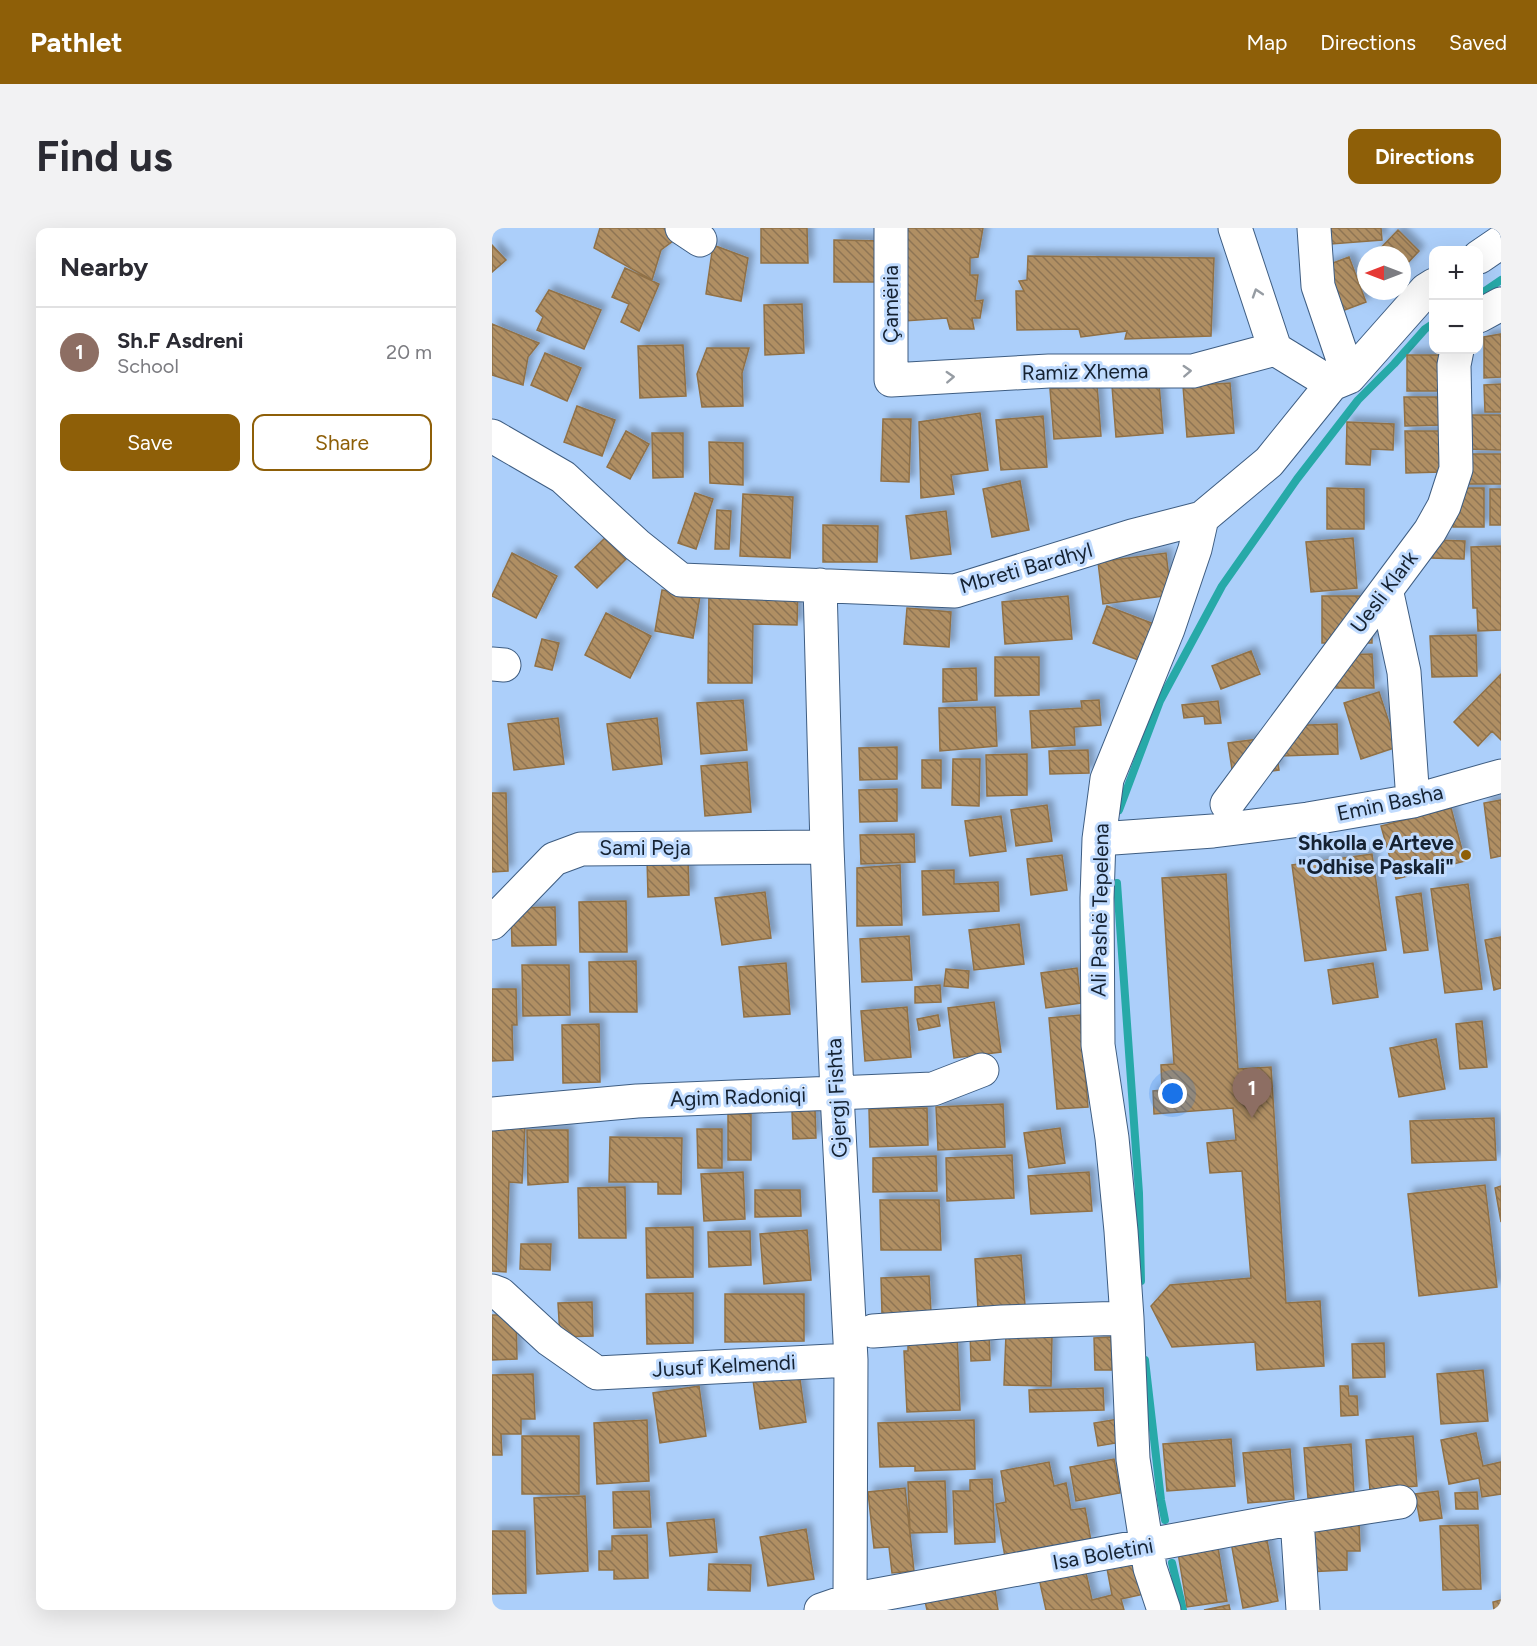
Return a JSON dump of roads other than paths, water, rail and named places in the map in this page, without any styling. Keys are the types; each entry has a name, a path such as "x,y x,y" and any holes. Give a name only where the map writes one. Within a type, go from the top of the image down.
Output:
{"street":[{"name":"Çamëria","path":"891,228 891,380"},
{"path":"1235,228 1275,349 1341,380"},
{"path":"1314,228 1318,286 1341,380"},
{"path":"1483,253 1501,242"},
{"name":"Mbreti Bardhyl","path":"492,436 564,477 638,545 681,580 955,591 1132,536 1202,518 1269,462 1341,380 1429,288"},
{"path":"1483,314 1501,304"},
{"name":"Ramiz Xhema","path":"891,380 1049,371 1193,371 1275,349"},
{"name":"Uesli Klark","path":"1227,804 1430,531 1444,506 1456,469 1454,365 1456,354"},
{"name":"Ali Pashë Tepelena","path":"1164,1610 1150,1568 1133,1459 1121,1231 1112,1138 1098,1045 1099,839 1107,779 1168,629 1195,549 1202,518"},
{"name":"Gjergj Fishta","path":"820,585 827,847 851,1359 841,1607"},
{"path":"1388,598 1404,672 1413,801"},
{"name":"Emin Basha","path":"1099,839 1213,831 1308,819 1413,801 1501,776"},
{"name":"Sami Peja","path":"492,923 554,859 581,849 827,847"},
{"name":"Agim Radoniqi","path":"492,1114 637,1101 933,1089 982,1070"},
{"name":"Jusuf Kelmendi","path":"492,1291 500,1294 550,1340 597,1373 851,1359"},
{"path":"873,1331 1002,1322 1127,1318"},
{"name":"Isa Boletini","path":"841,1607 1295,1518 1400,1502"},
{"path":"1295,1518 1303,1610"}],"waterway":[{"path":"1483,292 1501,280"},
{"path":"1119,810 1160,701 1222,586 1297,479 1358,400 1429,326"},
{"path":"1117,883 1139,1193 1141,1281"},
{"path":"1145,1360 1165,1520"},
{"path":"1172,1563 1183,1610"}],"place":[{"name":"Shkolla e Arteve \"Odhise Paskali\"","path":"1466,855"},
{"name":"Sh.F Asdreni","path":"1252,1118"}]}
